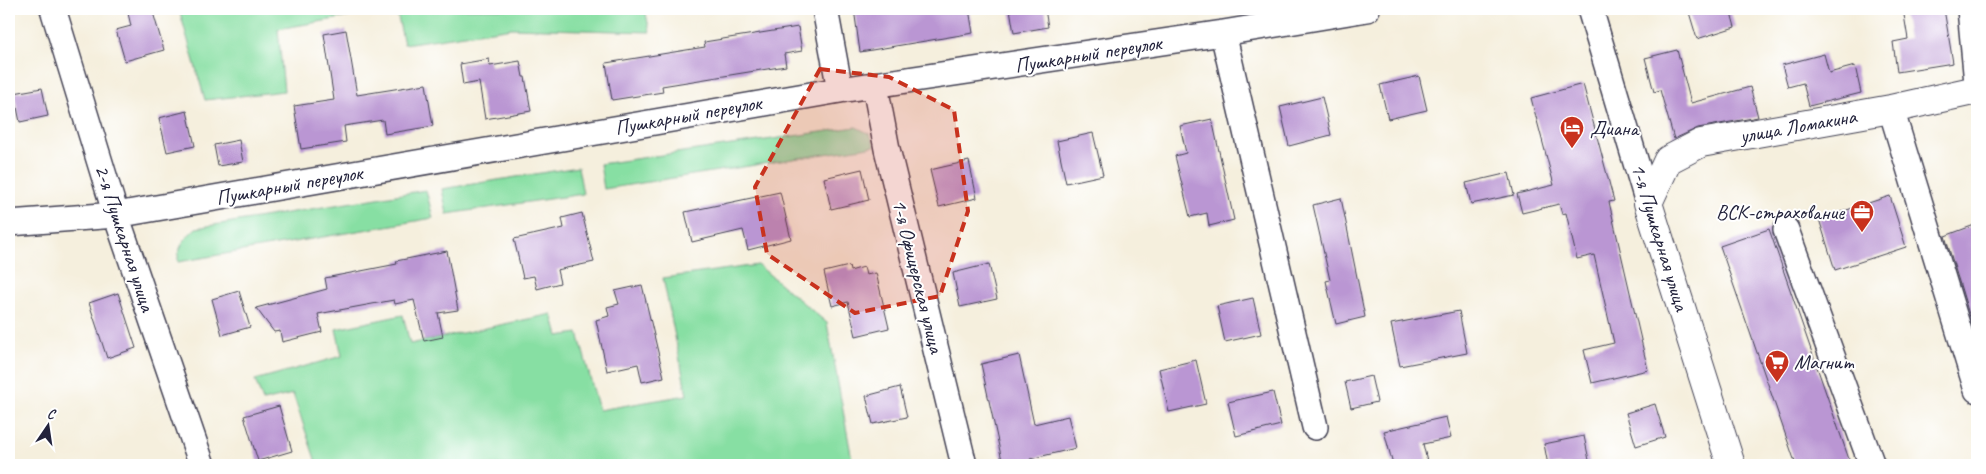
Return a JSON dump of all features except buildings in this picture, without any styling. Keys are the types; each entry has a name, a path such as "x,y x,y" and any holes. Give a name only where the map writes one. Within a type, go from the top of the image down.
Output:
{"main road":[{"name":"улица Ломакина","path":"1648,203 1668,160 1701,143 1891,109 1977,90"},
{"name":"1-я Пушкарная улица","path":"1648,203 1731,465"}],"street":[{"name":"2-я Пушкарная улица","path":"53,9 116,215 202,465"},
{"path":"825,9 840,90"},
{"name":"Пушкарный переулок","path":"9,223 116,215 840,90 1223,33 1367,9"},
{"name":"1-я Пушкарная улица","path":"1590,9 1648,203"},
{"path":"1970,9 1977,83"},
{"path":"1223,33 1315,427"},
{"name":"1-я Офицерская улица","path":"875,86 890,158 964,465"},
{"path":"1891,109 1977,390"},
{"path":"1786,230 1872,465"}],"highlighted area":[{"path":"820,69 889,77 954,110 968,211 940,296 855,313 767,254 755,187"}],"green space":[{"path":"179,9 393,9 278,29 284,91 205,100"},
{"path":"396,9 645,9 650,32 512,28 404,44"},
{"path":"856,127 870,134 875,146 604,189 600,164"},
{"path":"578,167 583,194 447,214 442,189"},
{"path":"426,190 433,218 178,262 179,252 183,243 196,228"},
{"path":"758,265 827,323 853,465 317,465 293,394 263,401 255,380 342,356 336,329 403,315 410,344 552,314 558,336 578,333 599,410 687,395 663,278"}],"place":[{"name":"Диана","path":"1572,149"},
{"name":"ВСК-страхование","path":"1862,233"},
{"name":"Магнит","path":"1777,383"}]}
